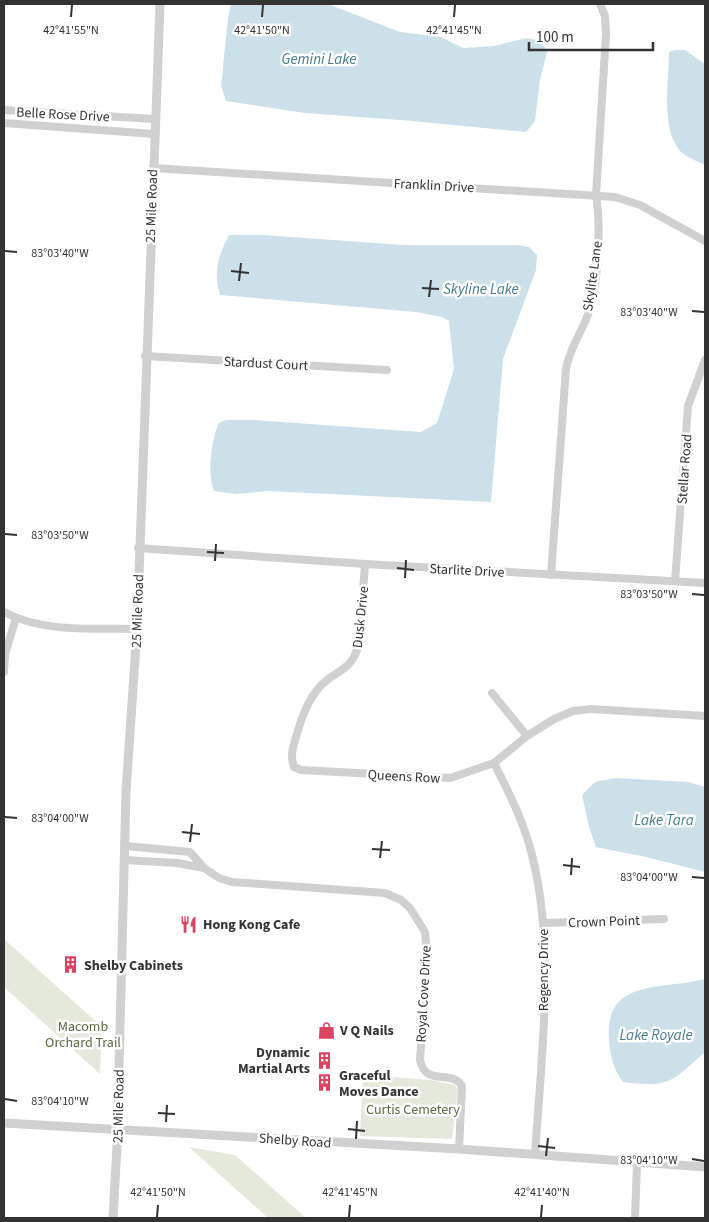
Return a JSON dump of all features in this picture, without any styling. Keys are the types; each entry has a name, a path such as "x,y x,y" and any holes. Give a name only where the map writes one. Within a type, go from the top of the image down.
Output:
{"street":[{"name":"25 Mile Road","path":"113,1218 126,846 126,792 137,629 145,356 160,4"},
{"name":"Skylite Lane","path":"551,575 568,354 585,322 592,299 599,216 596,195 606,34 606,16 600,4"},
{"name":"Belle Rose Drive","path":"4,110 154,119"},
{"name":"Belle Rose Drive","path":"121,131 122,117"},
{"name":"Belle Rose Drive","path":"4,123 154,134"},
{"name":"Franklin Drive","path":"153,168 615,197 640,205 705,241"},
{"name":"Stardust Court","path":"145,356 387,370"},
{"name":"Stellar Road","path":"675,581 688,406 705,360"},
{"name":"Starlite Drive","path":"138,548 365,564 705,583"},
{"name":"Dusk Drive","path":"294,767 292,752 307,705 327,680 345,670 356,654 359,644 365,564"},
{"path":"4,612 16,618 52,626 137,629"},
{"path":"4,672 8,638 16,618"},
{"path":"492,693 527,736"},
{"name":"Queens Row","path":"294,767 301,770 432,778 465,774 494,763 527,736 573,711 591,709 705,716"},
{"name":"Regency Drive","path":"494,763 525,831 532,856 544,923 546,972 535,1155"},
{"name":"Royal Cove Drive","path":"126,846 186,851 194,854 204,868 219,878 232,882 385,893 401,900 410,908 422,924 427,944 420,1060 424,1072 430,1075 455,1079 462,1086 459,1150"},
{"name":"Royal Cove Drive","path":"125,860 177,863 204,868"},
{"name":"Crown Point","path":"544,923 664,919"},
{"name":"Shelby Road","path":"4,1122 705,1167"},
{"path":"635,1218 637,1163"}],"green space":[{"name":"Macomb Orchard Trail","path":"4,939 102,1027 100,1074 4,987"},
{"name":"Curtis Cemetery","path":"363,1075 431,1080 455,1085 458,1090 452,1139 360,1136"},
{"path":"189,1147 235,1155 306,1218 268,1218"}],"water":[{"name":"Gemini Lake","path":"231,4 328,4 400,32 441,37 463,48 494,46 527,38 541,41 547,52 540,80 535,121 526,132 305,113 226,101 221,86"},
{"path":"685,50 705,64 705,165 681,152 674,142 670,131 667,105 669,52"},
{"name":"Skyline Lake","path":"229,235 263,235 403,245 518,245 529,247 537,255 536,270 503,359 491,502 268,491 236,494 214,491 210,466 214,439 219,423 226,420 253,420 421,432 437,423 454,369 449,321 442,317 416,312 220,295 217,279 218,264"},
{"name":"Lake Tara","path":"616,778 688,782 705,787 705,872 596,847 589,827 582,795 595,782"},
{"name":"Lake Royale","path":"705,979 705,1052 677,1076 661,1083 639,1084 623,1082 614,1067 609,1045 610,1019 616,1005 626,996 639,990"}],"place":[{"name":"Hong Kong Cafe","path":"189,924"},
{"name":"Shelby Cabinets","path":"70,965"},
{"name":"V Q Nails","path":"326,1030"},
{"name":"Dynamic Martial Arts","path":"324,1060"},
{"name":"Graceful Moves Dance","path":"325,1083"}]}
